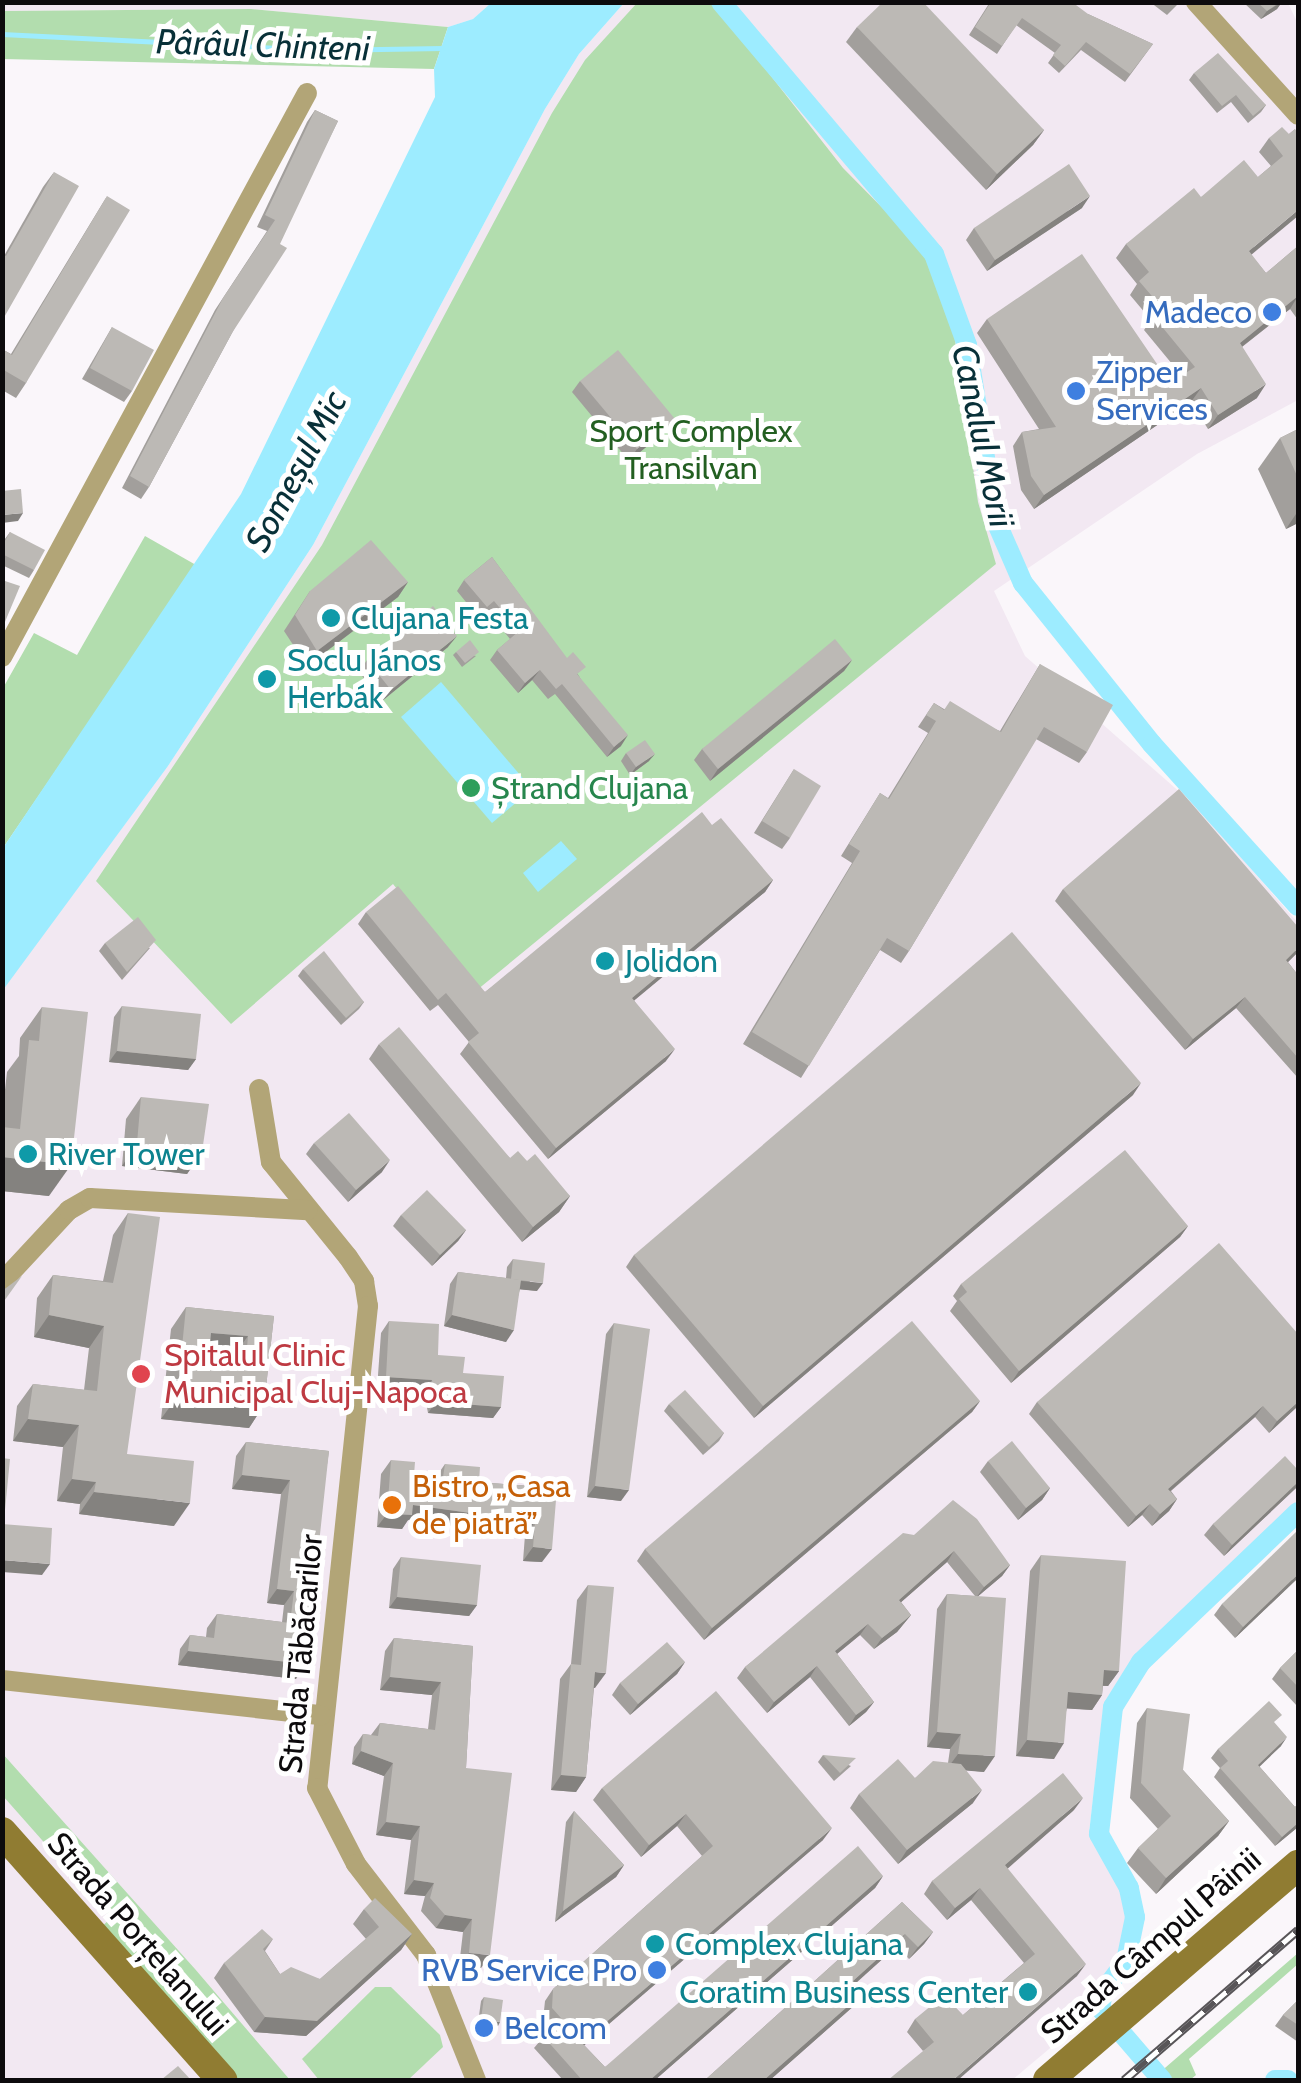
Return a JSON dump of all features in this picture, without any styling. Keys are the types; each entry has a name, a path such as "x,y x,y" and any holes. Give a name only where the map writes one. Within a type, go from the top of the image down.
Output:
{"street":[{"path":"1196,2 1298,115"},
{"path":"2,657 308,93"},
{"name":"Strada Tăbăcarilor","path":"259,1089 271,1162 364,1281 368,1306 321,1715 316,1772 322,1804 356,1864 426,1955 476,2080"},
{"path":"2,1282 69,1210 90,1198 308,1210"},
{"path":"2,1680 321,1715"},
{"name":"Strada Porțelanului","path":"2,1832 222,2080"},
{"name":"Strada Câmpul Pâinii","path":"1048,2080 1298,1865"}],"shaded area":[{"path":"2,3 491,3 473,19 448,27 251,9 3,11"},
{"path":"624,3 1288,3 1298,24 1298,400 1197,454 994,591 1025,656 1199,809 1298,923 1298,1504 1125,1670 1104,1703 1089,1833 1125,1899 1128,1927 1117,1965 1074,2028 1012,2080 3,2080 2,990 168,766 313,545 545,109 579,54"}],"green space":[{"name":"Sport Complex Transilvan","path":"637,3 714,3 843,168 922,248 953,326 978,502 996,564 477,990 393,884 231,1024 96,881 322,545 552,113 585,60"},
{"path":"251,9 448,27 434,69 3,59 3,11"},
{"path":"145,536 196,565 3,848 3,688 34,633 77,655"},
{"path":"2,1753 290,2080 236,2080 98,1930 111,1918 3,1796"},
{"path":"1298,1953 1298,1964 1189,2059 1196,2075 1190,2080 1151,2080"},
{"path":"375,1987 391,1987 440,2035 443,2047 408,2080 319,2080 302,2059"}],"water":[{"name":"Someșul Mic","path":"491,3 624,3 579,54 545,109 313,545 168,766 3,990 3,848 241,494 435,97 434,69 448,27 473,19"},
{"path":"441,682 532,789 492,823 401,717"},
{"path":"561,841 577,859 538,892 523,873"}],"building":[{"path":"883,2 923,2 1044,130 997,174 857,27"},
{"path":"991,2 1072,2 1088,14 1153,44 1130,74 1086,42 1065,66 1053,55 1061,45 1022,18 1002,46 975,27"},
{"path":"1257,2 1280,2 1267,11"},
{"path":"1218,53 1266,105 1253,116 1236,95 1222,106 1194,73"},
{"path":"315,110 338,121 280,244 287,248 232,333 149,487 130,476 223,298 275,220 265,215"},
{"path":"1282,127 1289,134 1295,129 1298,133 1298,210 1249,251 1266,273 1298,246 1298,296 1240,343 1266,384 1218,415 1201,388 1044,495 1031,476 1022,432 1056,427 987,319 1082,254 1170,383 1195,367 1154,317 1163,309 1139,281 1149,272 1126,244 1194,188 1201,197 1244,160 1258,177 1283,156 1269,138"},
{"path":"1069,164 1090,196 995,260 974,228"},
{"path":"54,172 79,186 2,321 2,255 6,256"},
{"path":"107,196 130,210 26,383 2,369 2,349 12,355"},
{"path":"112,327 154,350 132,391 90,368"},
{"path":"618,350 675,419 637,449 580,381"},
{"path":"1298,429 1298,478 1280,438"},
{"path":"21,489 23,513 2,515 2,491"},
{"path":"10,532 45,550 34,570 2,554"},
{"name":"Clujana Festa","path":"371,540 408,582 317,651 295,615 310,591"},
{"path":"492,557 567,658 573,652 586,667 577,674 628,735 614,747 562,684 556,689 540,670 525,683 497,650 519,631 494,601 487,607 464,580"},
{"path":"2,580 20,586 2,629"},
{"path":"433,606 457,636 391,690 367,660"},
{"path":"835,639 852,660 718,769 702,749"},
{"path":"470,640 479,652 465,663 456,652"},
{"path":"1040,664 1113,705 1087,752 1044,727 909,951 887,938 809,1066 752,1032 860,851 849,844 880,793 889,799 936,721 926,715 934,703 944,710 950,701 1001,732"},
{"path":"645,740 655,754 636,767 626,753"},
{"path":"794,769 821,786 790,838 762,821"},
{"path":"1179,789 1298,927 1298,948 1286,960 1298,975 1298,1058 1245,997 1193,1039 1063,889"},
{"name":"Jolidon","path":"702,812 712,825 721,818 773,880 632,998 675,1049 556,1148 468,1042 479,1033 446,993 438,1000 366,912 398,886 485,992"},
{"path":"138,917 156,940 127,972 105,943"},
{"path":"1012,932 1141,1083 763,1406 634,1255"},
{"path":"324,951 364,1002 346,1018 303,969"},
{"path":"122,1006 201,1014 196,1059 117,1051"},
{"path":"42,1007 88,1012 71,1165 2,1157 2,1127 20,1129 29,1040 39,1041"},
{"path":"399,1027 510,1158 518,1151 527,1161 535,1154 570,1196 533,1227 379,1044"},
{"path":"141,1097 209,1104 202,1152 137,1143"},
{"path":"349,1113 390,1160 356,1190 314,1143"},
{"path":"1125,1150 1188,1226 1019,1371 959,1299 967,1292 961,1284"},
{"path":"427,1190 466,1230 440,1255 401,1215"},
{"path":"128,1213 160,1217 127,1454 194,1461 190,1503 94,1492 96,1482 72,1479 79,1425 28,1419 33,1384 97,1391 104,1326 49,1315 53,1275 113,1283"},
{"path":"1219,1243 1298,1334 1298,1402 1277,1421 1263,1406 1168,1489 1177,1499 1160,1514 1150,1504 1136,1516 1037,1402"},
{"path":"513,1259 545,1263 543,1283 511,1279"},
{"path":"458,1272 521,1280 514,1330 452,1315"},
{"path":"22,1276 2,1304 2,1291"},
{"path":"186,1307 274,1316 264,1405 177,1397","holes":["211,1333 248,1336 245,1371 208,1368"]},
{"path":"389,1321 439,1324 438,1355 465,1357 463,1373 504,1376 501,1407 436,1402 432,1380 386,1377"},
{"path":"912,1321 980,1401 712,1628 645,1549"},
{"path":"614,1323 650,1329 629,1490 595,1486"},
{"path":"685,1390 724,1433 709,1447 669,1404"},
{"path":"1012,1441 1050,1488 1026,1508 988,1461"},
{"path":"246,1442 329,1451 306,1664 188,1651 190,1635 214,1638 217,1614 290,1623 294,1591 277,1589 290,1480 242,1475"},
{"path":"1285,1456 1298,1470 1298,1482 1232,1545 1213,1524"},
{"path":"2,1458 10,1459 5,1510 2,1510"},
{"path":"391,1460 415,1462 414,1475 443,1477 445,1464 480,1467 479,1482 557,1488 552,1549 533,1547 535,1522 413,1505 412,1515 387,1514"},
{"path":"953,1500 977,1519 1010,1565 984,1587 954,1551 899,1600 911,1615 904,1621 882,1638 868,1624 835,1651 874,1702 856,1715 817,1666 774,1702 745,1667 903,1533 914,1535"},
{"path":"2,1524 52,1528 50,1564 2,1560"},
{"path":"1298,1530 1298,1574 1243,1627 1222,1604"},
{"path":"1041,1555 1126,1561 1119,1671 1104,1670 1102,1695 1068,1692 1064,1743 1027,1740"},
{"path":"401,1557 481,1565 477,1605 397,1597"},
{"path":"588,1585 614,1587 606,1673 595,1672 586,1777 561,1775 571,1664 581,1665"},
{"path":"947,1594 1006,1598 995,1756 958,1754 961,1734 937,1732"},
{"path":"394,1638 473,1646 466,1768 512,1773 490,1955 469,1953 472,1919 445,1915 430,1898 434,1883 414,1880 420,1826 386,1822 393,1763 361,1751 363,1734 378,1736 380,1723 435,1730 441,1682 390,1677"},
{"path":"667,1642 685,1662 638,1704 620,1683"},
{"path":"1298,1650 1298,1687 1280,1668"},
{"path":"716,1691 832,1828 582,2043 605,2067 858,1846 883,1876 650,2080 582,2080 543,2036 561,2018 552,2008 553,1989 713,1846 686,1814 649,1845 602,1788"},
{"path":"1269,1701 1282,1715 1274,1722 1287,1737 1258,1765 1295,1807 1298,1804 1298,1823 1282,1837 1220,1768 1228,1761 1218,1749"},
{"path":"1147,1708 1190,1714 1183,1770 1229,1821 1166,1878 1138,1848 1171,1816 1141,1783"},
{"path":"823,1755 856,1758 840,1773"},
{"path":"898,1759 915,1778 933,1761 961,1764 982,1790 907,1850 859,1794"},
{"name":"Complex Clujana","path":"1063,1773 1083,1798 1005,1865 1086,1964 953,2080 888,2080 934,2042 915,2019 944,1995 963,2015 1035,1954 980,1888 955,1908 932,1881"},
{"path":"574,1811 624,1865 563,1911"},
{"path":"375,1898 412,1934 317,2021 265,2017 224,1963 262,1929 273,1939 263,1949 280,1974 291,1967 320,1979 379,1927 364,1909"},
{"name":"Complex Clujana","path":"902,1902 933,1932 918,1947 905,1934 853,1981 864,1992 764,2080 705,2080"},
{"path":"484,1997 503,2000 500,2022 481,2019"},
{"path":"1298,2000 1298,2025 1283,2015"},
{"path":"178,2066 191,2080 161,2080"}],"waterway":[{"name":"Canalul Morii","path":"721,2 934,254 967,345 995,519 1023,583 1152,744 1298,906"},
{"name":"Pârâul Chinteni","path":"2,34 318,50 443,48"},
{"name":"Canalul Morii","path":"1162,2080 1100,2008 1103,1992 1126,1961 1135,1917 1129,1888 1099,1834 1113,1707 1141,1662 1298,1512"},
{"name":"Canalul Morii","path":"1275,2080 1288,2080"}],"railway":[{"path":"1124,2080 1298,1930"}],"place":[{"name":"Madeco","path":"1272,312"},
{"name":"Zipper Services","path":"1076,391"},
{"name":"Clujana Festa","path":"331,618"},
{"name":"Soclu János Herbák","path":"267,679"},
{"name":"Ștrand Clujana","path":"471,788"},
{"name":"Jolidon","path":"605,961"},
{"name":"River Tower","path":"28,1154"},
{"name":"Spitalul Clinic Municipal Cluj-Napoca","path":"141,1374"},
{"name":"Bistro „Casa de piatră”","path":"392,1505"},
{"name":"Complex Clujana","path":"655,1944"},
{"name":"RVB Service Pro","path":"657,1970"},
{"name":"Coratim Business Center","path":"1028,1992"},
{"name":"Belcom","path":"484,2028"}]}
